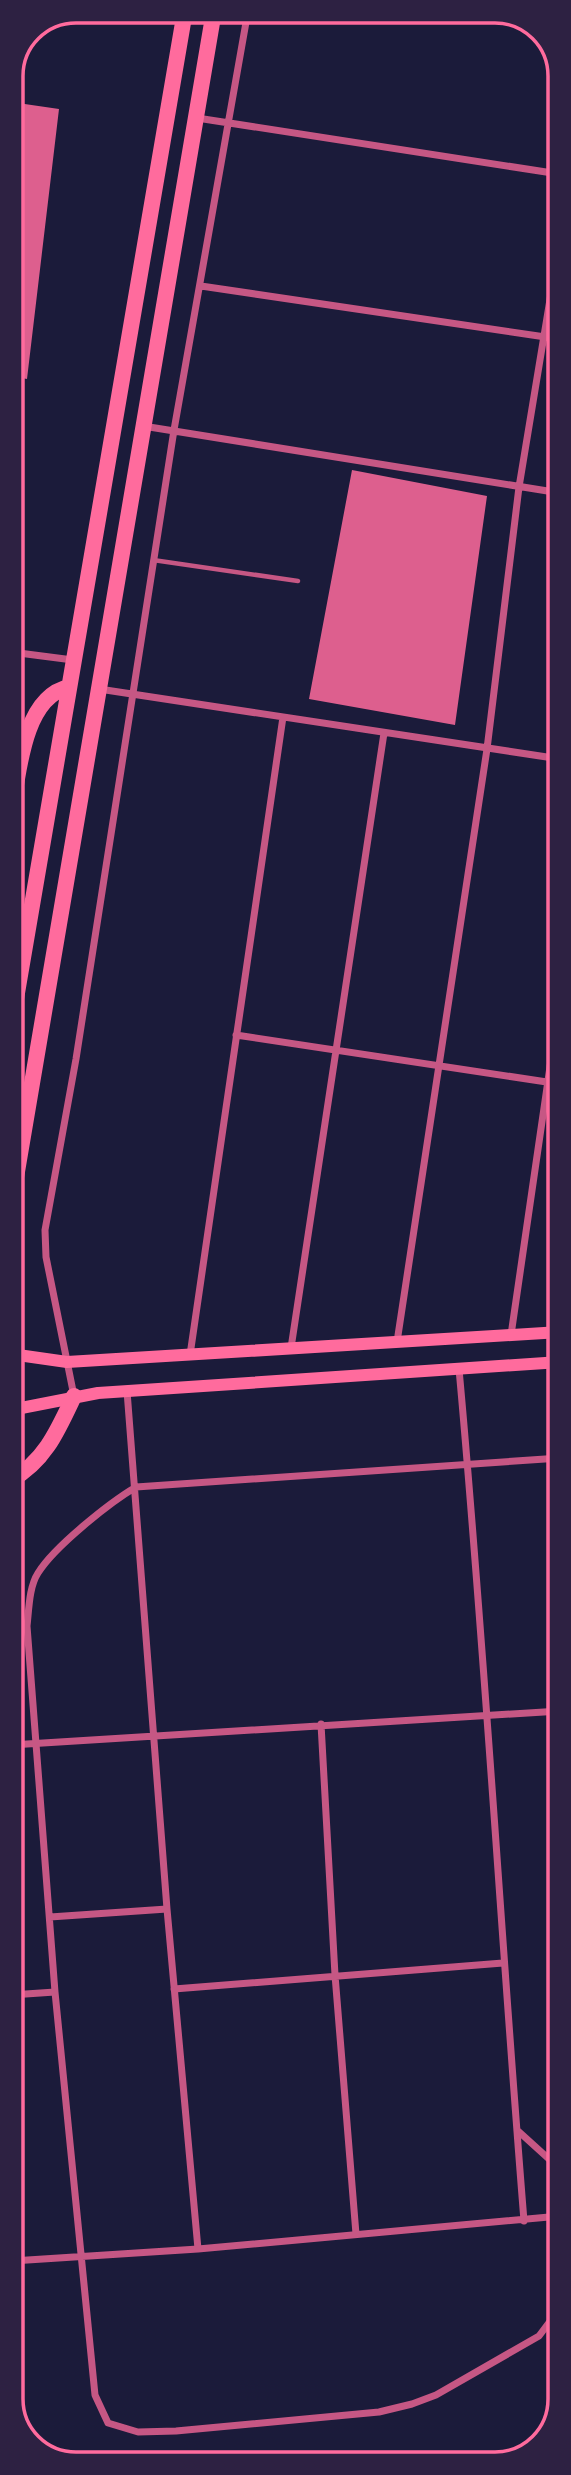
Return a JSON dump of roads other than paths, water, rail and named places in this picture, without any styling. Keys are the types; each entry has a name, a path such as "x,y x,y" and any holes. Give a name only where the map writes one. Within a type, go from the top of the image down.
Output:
{"highway":[{"path":"23,957 183,23"},
{"path":"23,1136 212,23"},
{"path":"23,755 41,703 51,694 69,687"},
{"path":"23,1472 48,1447 74,1396"}],"main road":[{"path":"23,1356 66,1362 548,1333"},
{"path":"23,1407 74,1396 127,1391 548,1364"}],"street":[{"path":"74,1396 46,1257 45,1230 76,1059 174,430 246,23"},
{"path":"195,118 548,172"},
{"path":"201,286 548,338"},
{"path":"397,1342 487,749 519,487 548,312"},
{"path":"143,426 548,491"},
{"path":"23,654 74,660"},
{"path":"99,689 548,758"},
{"path":"190,1354 283,717"},
{"path":"291,1348 384,733"},
{"path":"236,1035 548,1082 511,1335"},
{"path":"458,1369 489,1714 503,1963 524,2221"},
{"path":"127,1391 167,1909 198,2249"},
{"path":"548,1459 136,1488 122,1495 52,1555 36,1575 27,1626 55,1992 83,2258 94,2395 108,2423 138,2432 379,2412 436,2395 539,2336 548,2325"},
{"path":"23,1745 548,1711"},
{"path":"321,1724 335,1975 356,2234"},
{"path":"50,1917 167,1909"},
{"path":"174,1989 503,1963"},
{"path":"23,1994 55,1992"},
{"path":"517,2130 548,2158"},
{"path":"23,2261 198,2249 548,2218"}],"lane":[{"path":"153,560 298,581"}]}
